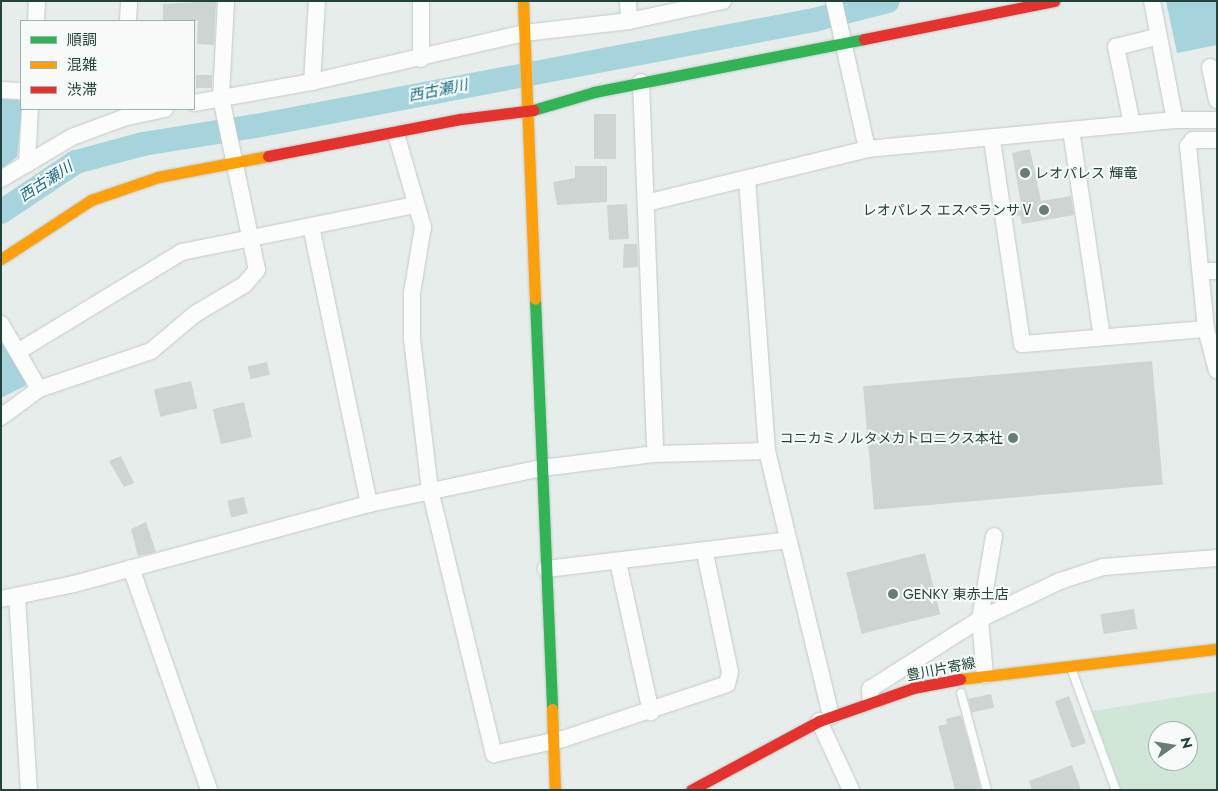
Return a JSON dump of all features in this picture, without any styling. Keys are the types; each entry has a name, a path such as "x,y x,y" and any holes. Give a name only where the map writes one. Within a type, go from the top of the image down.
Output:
{"street":[{"path":"36,20 37,1"},
{"path":"128,20 129,1"},
{"path":"1,417 39,389 151,351 196,314 244,285 257,270 222,105 226,1"},
{"path":"312,82 317,1"},
{"path":"421,1 421,58"},
{"path":"523,1 555,790"},
{"path":"628,1 629,21"},
{"path":"195,103 222,105 312,82 524,33 629,21 723,1"},
{"path":"834,1 867,149"},
{"path":"1,259 91,200 124,186 232,158 396,134 461,119 528,112 641,82 842,37 1054,1"},
{"path":"1152,1 1176,120"},
{"path":"1132,124 1116,47 1159,36"},
{"path":"1210,67 1217,100"},
{"path":"641,82 654,454"},
{"path":"1,90 20,91"},
{"path":"26,164 30,110"},
{"path":"1,180 72,137 123,113 154,110"},
{"path":"646,203 867,149 992,140 1176,120 1217,120"},
{"path":"1071,130 1102,337"},
{"path":"396,134 415,205 423,227 412,293 412,340 430,490 490,749 494,754 553,740 651,712 727,684 730,672 706,553"},
{"path":"992,140 1022,344 1206,329"},
{"path":"1217,140 1193,140 1188,146 1209,271 1206,329 1217,371"},
{"path":"747,179 767,451 788,540 825,718 851,790"},
{"path":"19,351 182,252 415,205"},
{"path":"311,226 369,504"},
{"path":"1,324 19,351 39,389"},
{"path":"1,599 131,568 369,504 542,468 654,454 767,451"},
{"path":"985,675 980,620 994,536"},
{"path":"546,569 706,553 788,540"},
{"path":"871,701 870,689 980,620 1060,581 1103,567 1217,558"},
{"path":"618,562 651,712"},
{"path":"131,568 209,790"},
{"path":"17,596 29,790"},
{"name":"豊川片寄線","path":"691,790 825,718 871,701 985,675 1217,649"}],"lane":[{"path":"1070,666 1116,790"},
{"path":"961,693 987,790"}],"green space":[{"path":"1217,691 1217,790 1121,790 1092,711"}],"water":[{"path":"1166,1 1217,1 1217,45 1177,53"},
{"path":"1,99 19,100 20,110 22,110 17,157 1,169"},
{"path":"1,341 27,381 25,386 1,398"}],"building":[{"path":"216,1 214,45 197,44 198,21 163,20 163,4"},
{"path":"196,75 212,75 212,88 196,88"},
{"path":"594,114 616,114 616,159 594,159"},
{"path":"1030,149 1041,201 1071,196 1074,215 1022,224 1020,215 1014,216 1013,206 1021,204 1012,153"},
{"path":"575,166 607,166 607,202 557,205 553,182 575,178"},
{"path":"627,204 629,239 609,240 607,205"},
{"path":"624,244 637,244 638,267 623,268"},
{"name":"コニカミノルタメカトロニクス本社","path":"1152,361 1163,485 874,510 863,386"},
{"path":"267,362 270,375 250,379 248,366"},
{"path":"191,381 197,408 160,417 154,390"},
{"path":"244,402 252,437 221,444 213,409"},
{"path":"121,456 134,483 124,487 109,461"},
{"path":"244,497 248,514 231,517 227,501"},
{"path":"146,522 156,552 138,556 131,529"},
{"name":"GENKY 東赤土店","path":"925,553 940,614 862,634 846,573"},
{"path":"1134,609 1137,629 1104,634 1100,614"},
{"path":"991,694 994,708 971,712 969,699"},
{"path":"1069,696 1086,743 1072,748 1055,701"},
{"path":"961,715 981,790 955,790 938,726 947,724 946,719"},
{"path":"1072,765 1081,790 1032,790 1029,781"}],"waterway":[{"name":"西古瀬川","path":"1,212 76,162 143,144 256,126 814,20 888,1"}],"traffic: fast":[{"path":"533,110 594,92 864,39"},
{"path":"535,299 552,709"}],"traffic: slow":[{"path":"523,1 535,299"},
{"path":"1,259 91,200 158,177 268,156"},
{"path":"960,679 1217,649"},
{"path":"552,709 555,790"}],"traffic: jam":[{"path":"864,39 1054,1"},
{"path":"268,156 461,119 533,110"},
{"path":"691,790 819,721 913,688 960,679"}],"place":[{"name":"レオパレス 輝竜","path":"1025,173"},
{"name":"レオパレス エスペランサⅤ","path":"1044,210"},
{"name":"コニカミノルタメカトロニクス本社","path":"1013,438"},
{"name":"GENKY 東赤土店","path":"893,594"}]}
